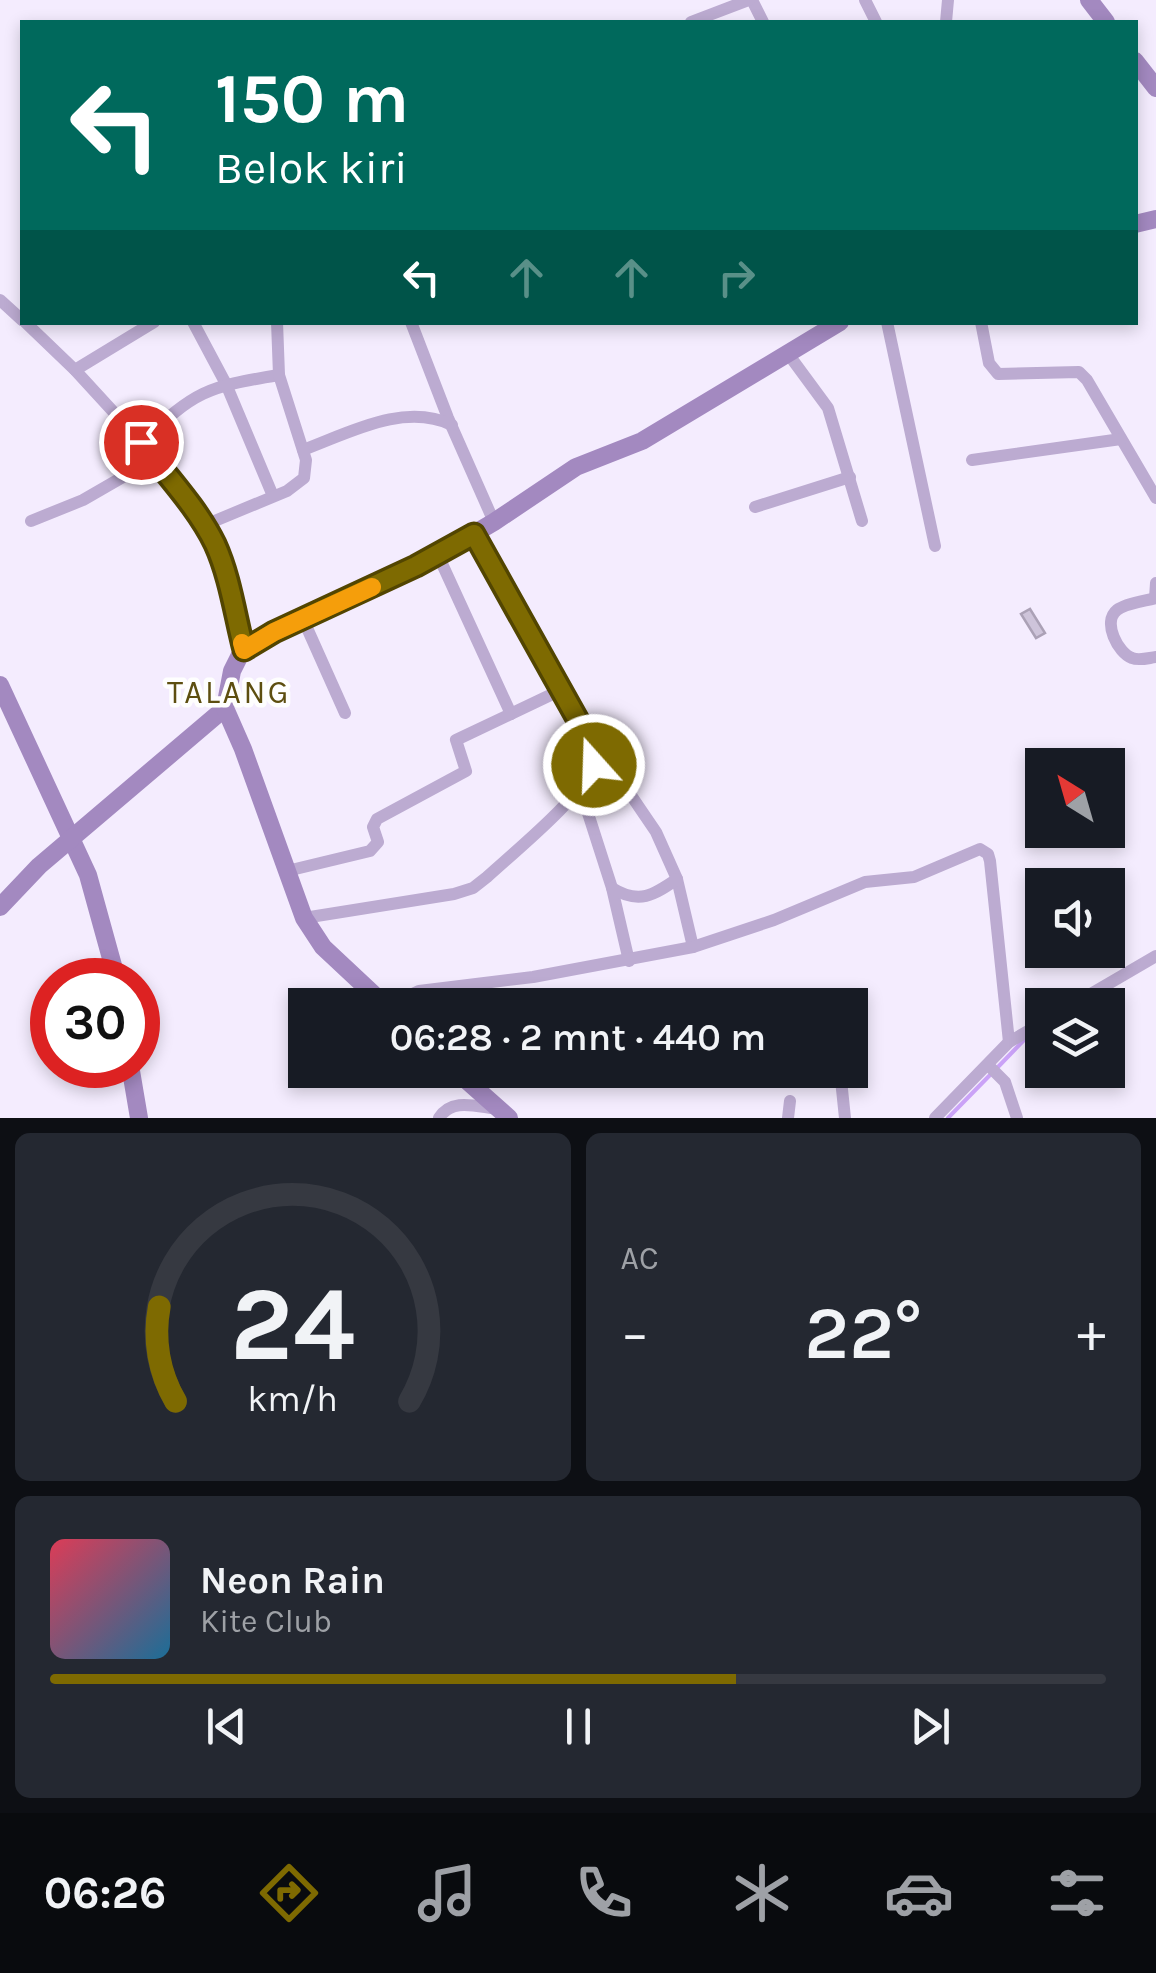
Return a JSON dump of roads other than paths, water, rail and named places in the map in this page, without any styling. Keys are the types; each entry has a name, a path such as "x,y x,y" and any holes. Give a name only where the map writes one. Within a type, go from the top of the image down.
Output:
{"street":[{"path":"708,20 751,0"},
{"path":"1089,0 1104,20"},
{"path":"1138,64 1156,88"},
{"path":"0,300 20,318"},
{"path":"28,325 76,370 141,442 204,524 224,567 244,650"},
{"path":"76,370 149,325"},
{"path":"194,325 226,384 273,496"},
{"path":"204,524 299,485 307,470 278,375 277,325"},
{"path":"412,325 494,522"},
{"path":"369,988 323,947 304,918 225,708 232,672 244,650 438,554 494,522 576,466 642,441 835,325"},
{"path":"888,325 935,546"},
{"path":"982,325 993,370 998,374 1079,372 1121,439 1150,474 1156,498"},
{"path":"789,354 828,408 862,520"},
{"path":"141,442 194,396 226,384 278,375"},
{"path":"303,450 381,421 421,416 452,425"},
{"path":"972,460 1121,439"},
{"path":"31,521 71,506 154,460"},
{"path":"755,507 850,477"},
{"path":"304,918 472,888 488,878 575,794 594,765 596,755 589,740 474,534"},
{"path":"438,554 511,714"},
{"path":"1156,583 1155,598 1118,610 1112,616 1112,628 1127,656 1136,660 1156,656"},
{"path":"304,619 345,713"},
{"path":"0,685 88,876 111,958"},
{"path":"287,872 370,852 378,842 373,827 377,819 466,772 456,740 562,690"},
{"path":"0,907 40,866 225,708"},
{"path":"622,782 656,832 678,879 693,947"},
{"path":"586,808 612,888 630,962"},
{"path":"440,988 630,962 693,947 774,920 865,882 914,877 980,849 990,861 1009,1042"},
{"path":"612,888 640,899 678,879"},
{"path":"1101,988 1156,956"},
{"path":"936,1118 993,1069 1009,1042 1025,1032"},
{"path":"993,1069 1017,1118"},
{"path":"134,1088 139,1118"},
{"path":"476,1088 504,1114"},
{"path":"842,1088 844,1118"},
{"path":"788,1118 790,1101"},
{"path":"439,1118 456,1104 504,1114"}],"waterway":[{"path":"997,1068 1025,1039"},
{"path":"948,1118 990,1075"}],"district":[{"name":"TALANG","path":"229,692"}]}
